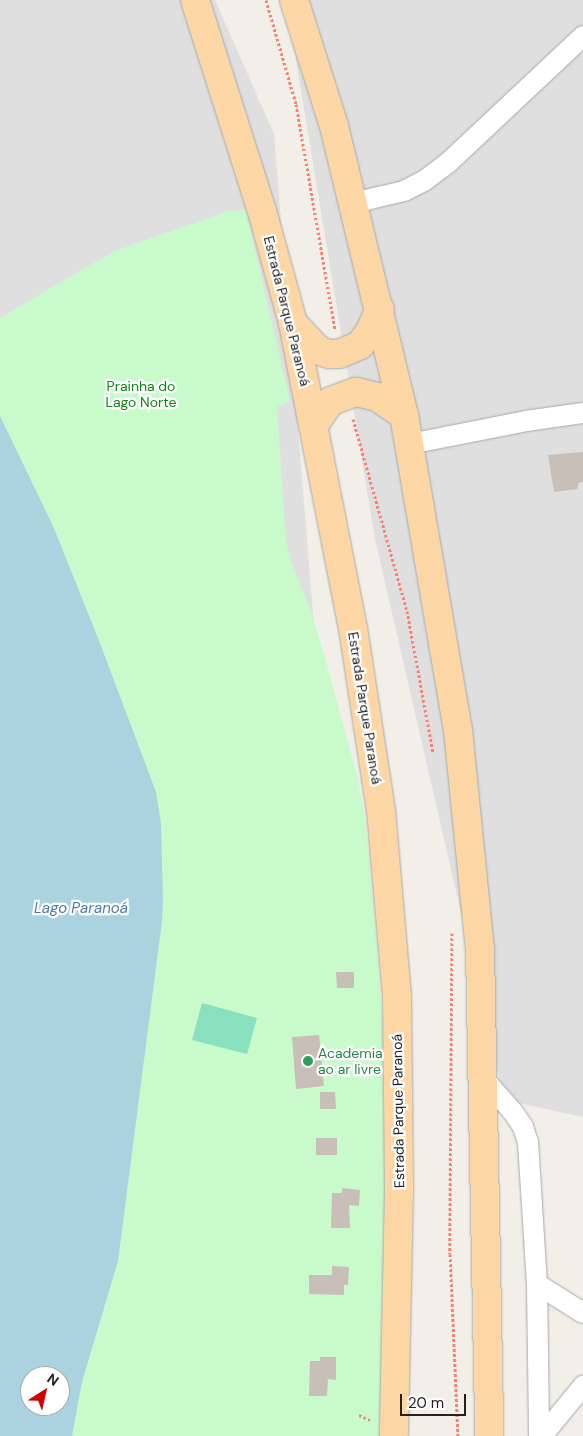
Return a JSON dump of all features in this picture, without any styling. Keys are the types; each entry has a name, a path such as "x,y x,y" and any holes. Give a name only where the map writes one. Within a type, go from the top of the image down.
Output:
{"main road":[{"name":"Estrada Parque Paranoá","path":"195,0 262,211 293,323 353,628 379,801 397,997 399,1190 394,1436"},
{"path":"294,0 334,126 380,309 404,415 458,730 480,948 489,1436"},
{"path":"293,323 318,350 329,354 339,354 360,345 370,331 380,309"},
{"path":"314,425 331,402 346,394 356,392 377,397 404,415"}],"street":[{"path":"353,203 404,191 424,181 449,162 583,36"},
{"path":"410,444 526,421 583,414"},
{"path":"483,1078 513,1112 523,1127 528,1142 537,1284 540,1436"},
{"path":"537,1284 583,1313"},
{"path":"540,1436 583,1386"}],"path":[{"path":"266,0 296,104 339,354"},
{"path":"346,394 407,611 434,753"},
{"path":"452,930 450,1254 458,1436"}],"shaded area":[{"name":"Prainha do Lago Norte","path":"0,0 215,0 274,134 380,1436 72,1436 82,1382 118,1261 162,921 98,638 53,526 0,416"},
{"path":"286,0 583,0 583,1117 504,1100 375,539"}],"green space":[{"name":"Prainha do Lago Norte","path":"246,210 290,402 277,406 286,542 291,562 311,611 324,654 358,779 365,818 376,930 387,1088 380,1436 72,1436 82,1382 118,1261 162,921 98,638 53,526 0,416 0,318 114,251 228,211"},
{"path":"202,1003 257,1018 247,1054 192,1040"}],"water":[{"name":"Lago Paranoá","path":"0,416 53,526 98,638 156,792 161,823 162,921 118,1261 82,1382 72,1436 0,1436"}],"building":[{"path":"583,452 583,482 578,483 578,489 554,492 548,455"},
{"path":"336,972 354,972 354,988 337,988"},
{"name":"Academia ao ar livre","path":"319,1035 324,1086 296,1089 292,1037"},
{"path":"320,1092 335,1092 336,1109 320,1109"},
{"path":"316,1138 337,1138 337,1155 316,1155"},
{"path":"342,1188 360,1190 359,1206 349,1205 350,1228 331,1228 332,1193 342,1193"},
{"path":"332,1266 349,1267 348,1285 344,1285 344,1295 309,1294 309,1275 332,1275"},
{"path":"320,1357 336,1357 336,1380 328,1379 327,1396 309,1396 310,1361 320,1361"}],"place":[{"name":"Academia ao ar livre","path":"308,1061"}]}
